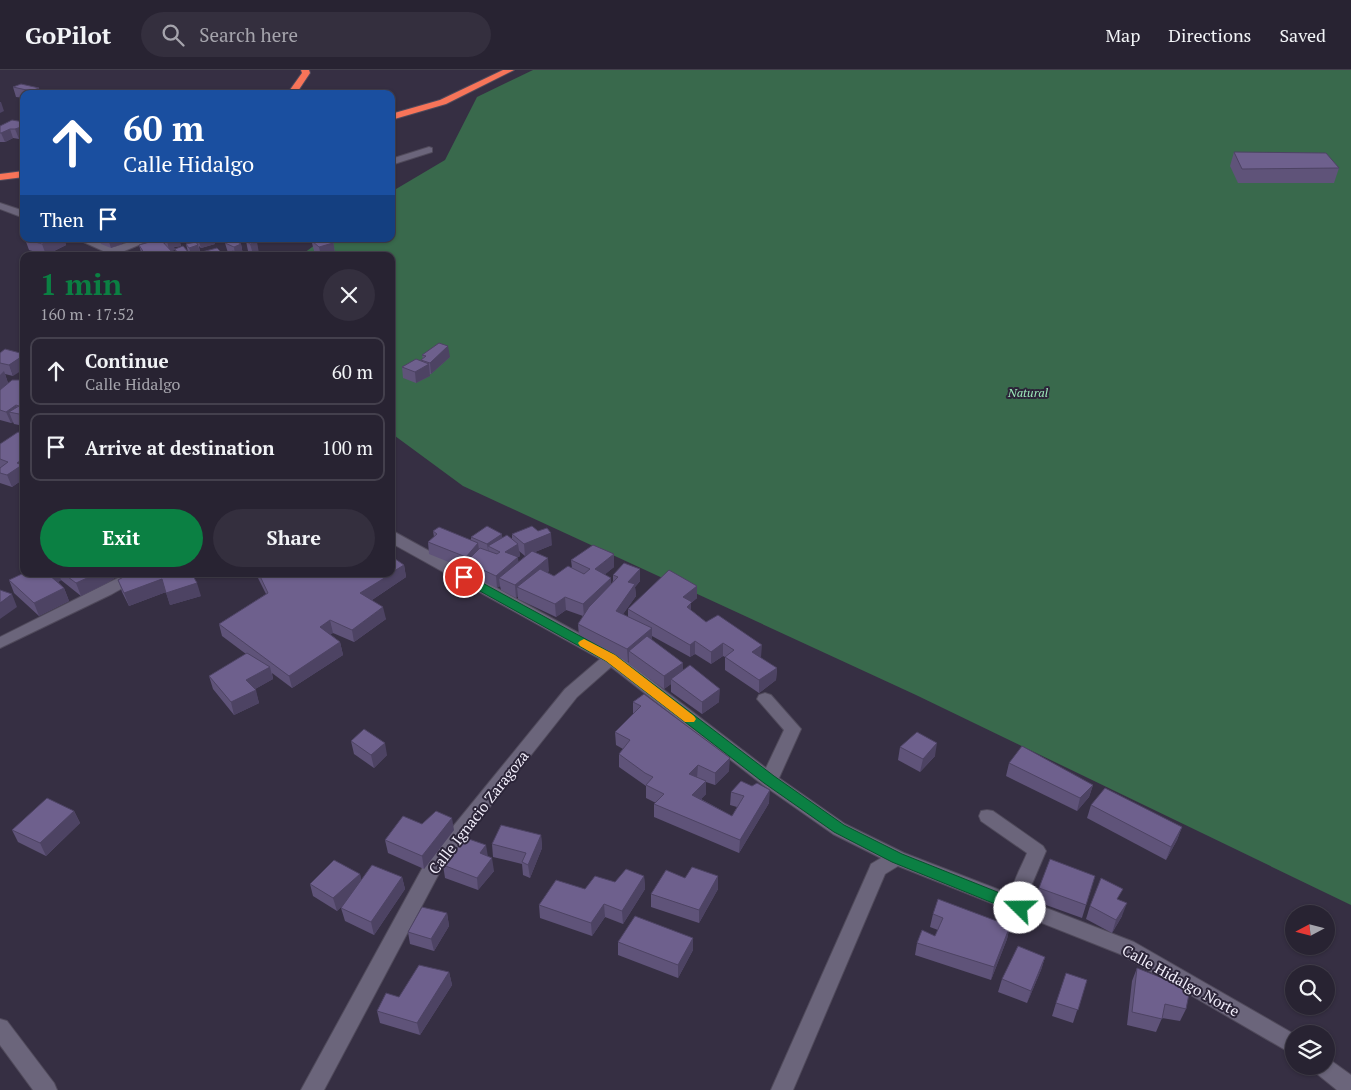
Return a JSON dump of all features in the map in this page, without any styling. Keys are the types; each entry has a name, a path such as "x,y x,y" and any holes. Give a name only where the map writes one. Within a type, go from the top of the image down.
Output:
{"highway":[{"path":"295,90 306,70"},
{"path":"395,116 443,102 510,70"},
{"path":"5,176 20,174"}],"street":[{"path":"395,161 429,150"},
{"path":"0,206 20,214"},
{"path":"90,242 114,252"},
{"path":"119,252 141,242"},
{"name":"Calle Hidalgo Norte","path":"395,538 611,658 769,780 839,828 897,858 1020,908 1126,948 1285,1040"},
{"path":"0,643 107,591 131,577"},
{"name":"Calle Ignacio Zaragoza","path":"312,1090 436,861 571,693 611,658"},
{"path":"765,699 793,729 769,780"},
{"path":"782,1090 878,869 897,858"},
{"path":"0,1028 46,1090"},
{"path":"1335,1075 1351,1088"}],"lane":[{"path":"986,816 1037,851 1020,891 1020,908"}],"green space":[{"name":"Natural","path":"533,70 1351,70 1351,905 916,695 463,486 395,436 395,252 305,252 319,242 395,242 395,190 445,160 477,97"}],"building":[{"path":"21,84 39,88 26,90 13,87"},
{"path":"12,120 20,121 20,127 0,133 0,126"},
{"path":"1234,152 1326,153 1339,168 1242,169"},
{"path":"150,242 163,242 172,252 143,252 139,245"},
{"path":"196,242 198,245 189,248 186,244"},
{"path":"238,242 241,244 234,247 225,243"},
{"path":"313,242 333,243 319,247"},
{"path":"183,246 188,252 177,252 175,249"},
{"path":"217,248 221,252 202,252"},
{"path":"439,343 448,346 430,363 421,360 426,356 422,355"},
{"path":"5,349 20,353 20,358 9,365 0,363 0,353"},
{"path":"416,359 429,364 415,372 402,367"},
{"path":"12,380 20,380 20,414 9,412 19,406 16,405 6,412 0,410 0,390"},
{"path":"18,432 20,433 20,461 17,463 20,466 7,475 0,473 0,468 8,462 0,459 0,444"},
{"path":"487,526 502,534 487,544 471,537"},
{"path":"532,526 538,531 547,528 551,533 524,544 512,534"},
{"path":"439,527 478,543 466,557 428,542 437,534 433,531"},
{"path":"507,535 518,544 505,552 518,557 496,576 466,562 480,548 497,554 500,552 488,546"},
{"path":"593,545 614,554 595,569 611,578 583,604 565,597 555,604 517,587 540,569 554,576 568,566 584,574 590,569 571,560"},
{"path":"532,551 548,558 515,585 499,578"},
{"path":"395,559 404,565 395,571"},
{"path":"624,563 640,569 628,582 635,584 616,611 652,628 627,649 578,624 589,607 618,577 613,575"},
{"path":"669,570 697,586 683,597 692,602 687,607 706,622 718,615 762,645 752,652 777,668 759,680 725,657 734,650 723,643 711,652 695,641 690,645 628,609"},
{"path":"20,575 20,577 51,577 64,588 34,603 9,580"},
{"path":"68,577 89,577 76,583"},
{"path":"124,577 194,577 197,583 166,593 162,579 124,593 118,580"},
{"path":"260,577 386,577 360,593 383,607 352,630 330,620 320,627 340,642 289,676 219,624 268,593"},
{"path":"0,590 12,594 0,603"},
{"path":"647,636 683,663 664,676 629,651"},
{"path":"247,653 270,667 246,680 256,690 231,702 209,676"},
{"path":"690,665 720,689 702,702 671,679"},
{"path":"644,694 730,758 715,773 698,765 689,774 706,781 692,795 732,816 744,796 731,792 741,781 752,786 757,783 770,790 740,840 654,804 664,794 646,785 653,777 619,754 630,740 615,732 641,706 633,702"},
{"path":"364,729 385,743 371,755 351,741"},
{"path":"917,732 937,743 923,759 900,747"},
{"path":"1022,746 1093,785 1080,798 1009,763"},
{"path":"1105,788 1182,827 1171,847 1091,805"},
{"path":"47,798 74,811 40,843 12,830"},
{"path":"436,811 452,818 422,856 385,840 403,816 422,824"},
{"path":"501,825 541,835 528,865 522,862 526,853 492,844"},
{"path":"466,838 486,845 480,853 492,858 477,878 443,865"},
{"path":"1050,859 1095,876 1086,905 1039,888"},
{"path":"334,860 360,874 333,898 310,884"},
{"path":"372,865 402,877 371,922 341,908"},
{"path":"692,867 718,876 699,910 651,894 666,870 685,878"},
{"path":"626,869 644,876 622,911 604,904 591,923 539,905 556,880 585,889 595,876 615,882"},
{"path":"1101,878 1123,889 1117,899 1127,903 1116,920 1090,906"},
{"path":"938,899 1010,926 994,967 917,943 922,930 935,936 943,918 933,914"},
{"path":"422,907 447,913 431,939 408,932"},
{"path":"635,916 693,938 678,965 618,942"},
{"path":"1018,946 1045,957 1031,991 1002,979"},
{"path":"419,965 449,972 417,1023 377,1011 386,993 399,997"},
{"path":"1137,968 1190,989 1186,1009 1165,1004 1162,1019 1132,1012"},
{"path":"1066,973 1087,980 1078,1010 1056,1003"}],"slow traffic":[{"path":"584,643 611,658 690,719"}],"route":[{"path":"464,577 611,658 769,780 839,828 897,858 1020,908"}]}
